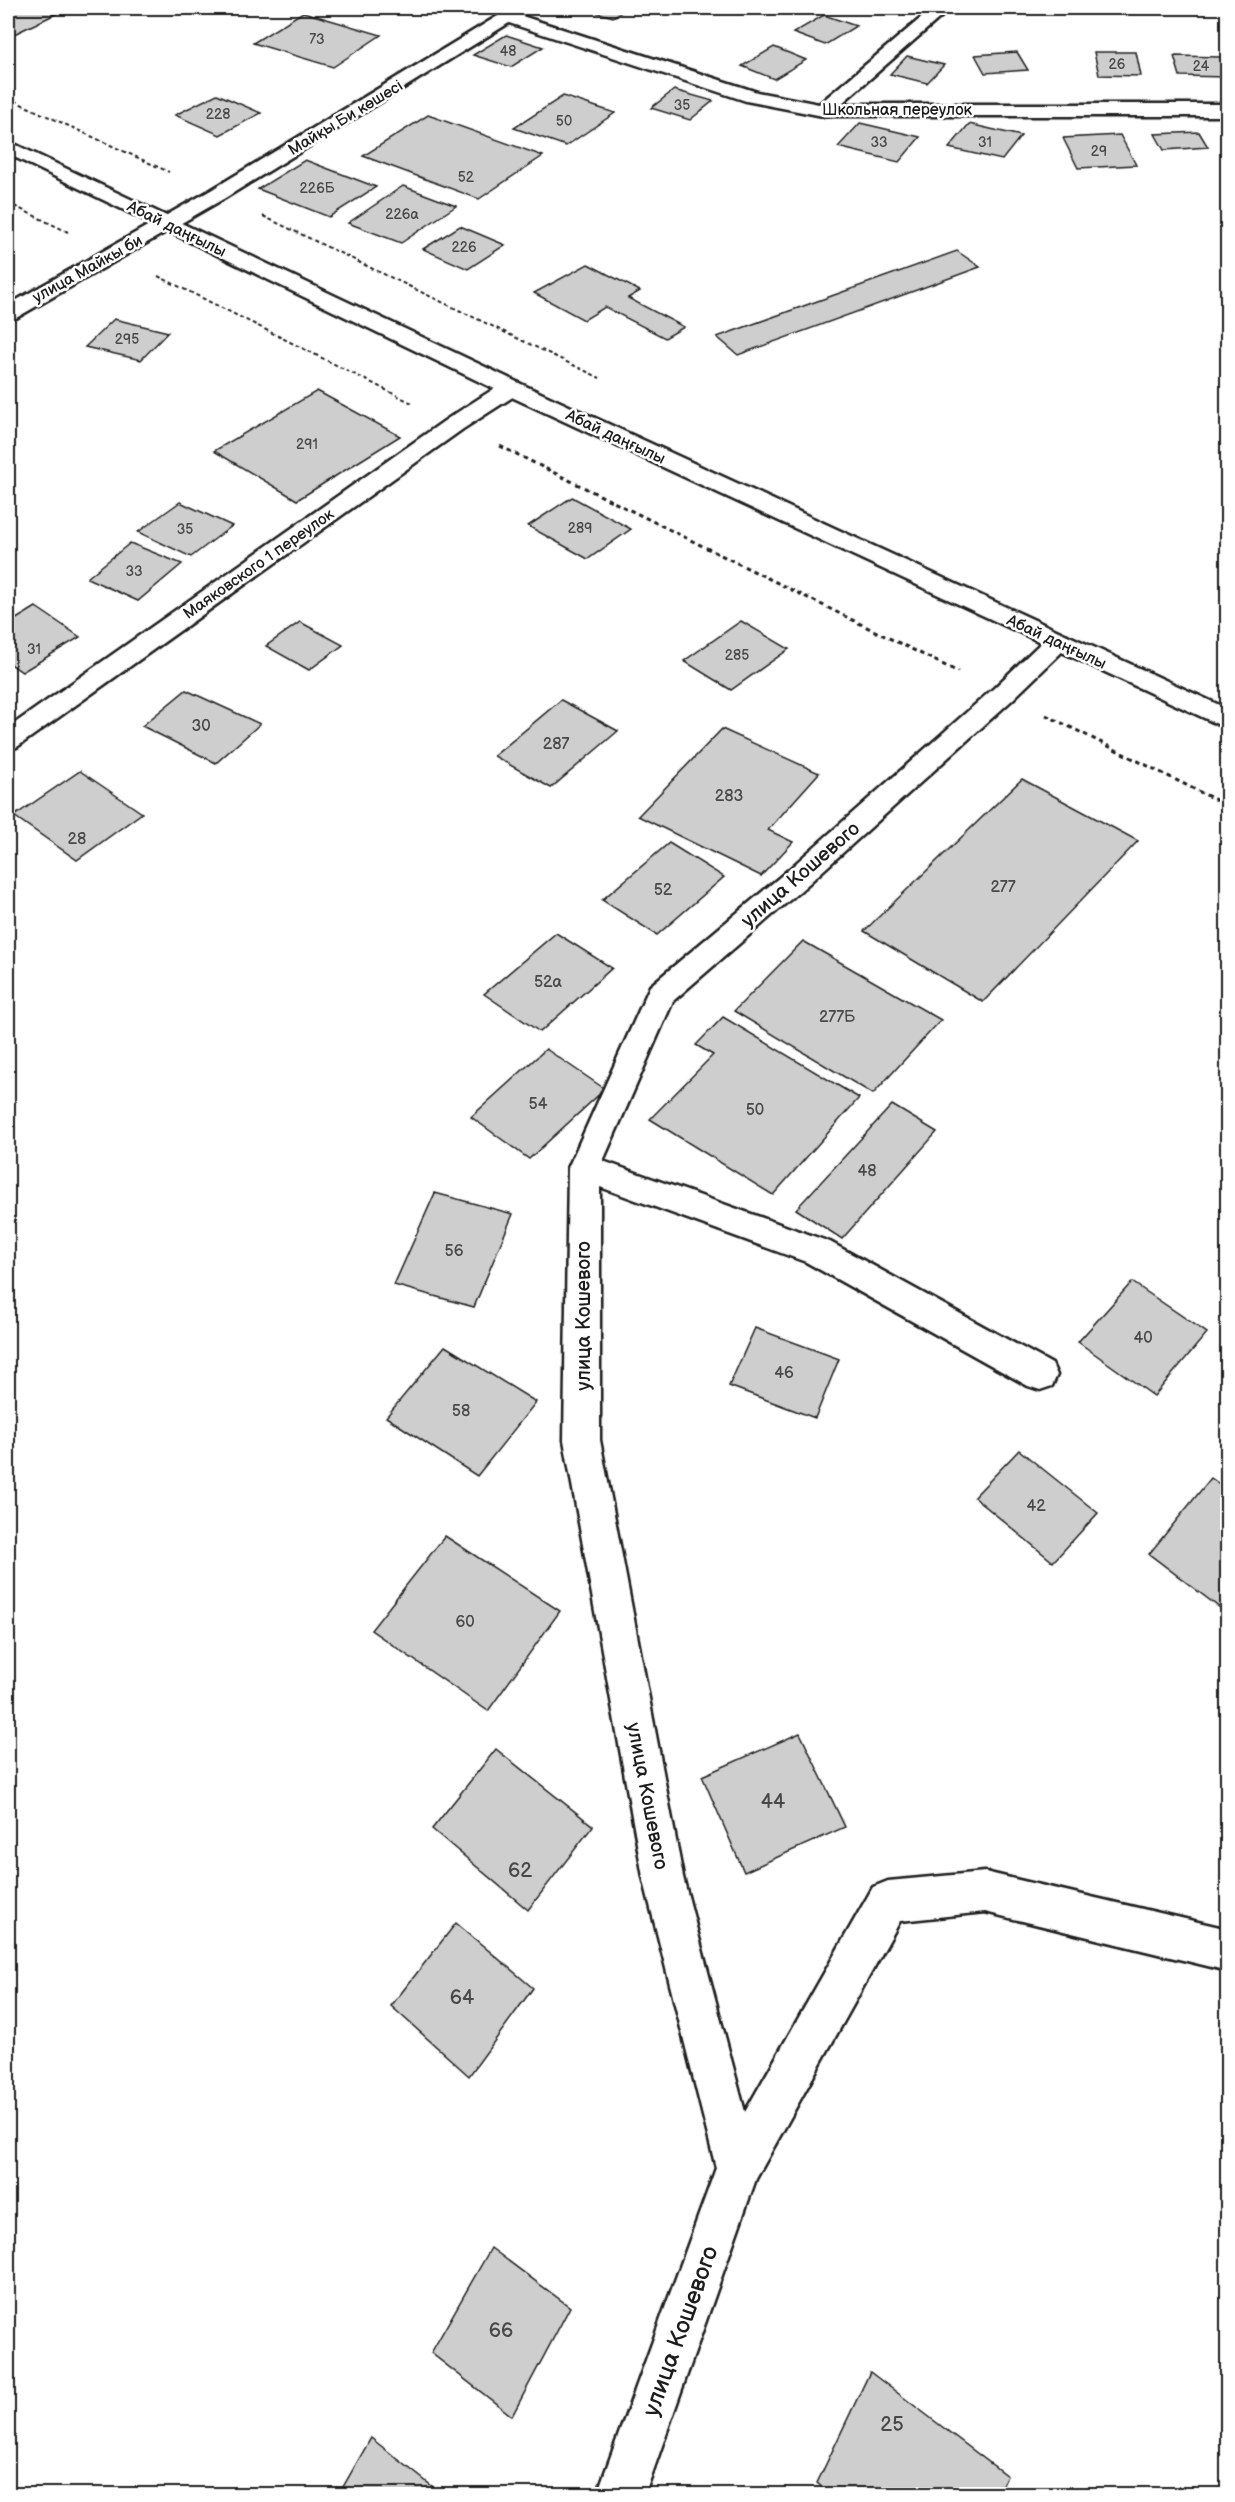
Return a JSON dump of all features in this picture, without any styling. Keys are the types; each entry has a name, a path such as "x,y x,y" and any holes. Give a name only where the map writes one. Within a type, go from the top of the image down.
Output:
{"street":[{"path":"823,110 943,8"},
{"name":"Школьная переулок","path":"515,12 753,97 823,110 1227,110"},
{"name":"Майқы Би көшесі","path":"167,223 515,12"},
{"name":"Абай даңғылы","path":"8,147 511,388 1227,720"},
{"name":"улица Майкы би","path":"8,313 167,223"},
{"name":"Маяковского 1 переулок","path":"8,741 455,424 511,388"},
{"name":"улица Кошевого","path":"738,2168 663,1877 582,1440 584,1168 661,994 797,878 1003,694 1058,640"},
{"path":"584,1168 818,1252 1040,1375"},
{"name":"улица Кошевого","path":"621,2494 738,2168 888,1902 985,1892 1227,1950"}],"path":[{"path":"8,203 1227,806"}],"building":[{"path":"8,8 68,8 8,37"},
{"path":"581,8 628,8 613,17"},
{"path":"303,12 381,35 333,67 253,43"},
{"path":"824,15 856,26 825,45 793,33"},
{"path":"506,35 543,47 511,67 473,55"},
{"path":"774,47 806,60 774,79 742,66"},
{"path":"1017,52 1028,70 985,73 975,55"},
{"path":"1094,52 1136,52 1141,76 1099,75"},
{"path":"907,56 944,65 927,83 890,74"},
{"path":"1174,56 1221,57 1228,77 1180,76"},
{"path":"674,90 713,101 690,120 651,108"},
{"path":"217,94 261,113 220,135 175,115"},
{"path":"563,96 615,113 566,146 514,128"},
{"path":"428,115 543,156 479,199 363,156"},
{"path":"860,123 920,137 899,162 838,147"},
{"path":"969,124 1021,136 1002,160 949,148"},
{"path":"1199,132 1208,147 1164,150 1155,134"},
{"path":"1120,135 1136,165 1078,168 1063,138"},
{"path":"305,160 376,187 329,217 258,189"},
{"path":"403,186 456,206 401,243 348,223"},
{"path":"460,226 505,245 468,269 423,249"},
{"path":"957,251 980,267 738,355 717,337"},
{"path":"588,264 640,291 628,298 684,327 665,338 605,307 584,320 534,293"},
{"path":"114,319 168,332 141,360 85,347"},
{"path":"317,391 400,436 297,500 214,451"},
{"path":"572,497 631,529 588,559 528,526"},
{"path":"180,502 232,526 191,557 138,532"},
{"path":"130,543 182,564 138,601 87,578"},
{"path":"36,607 80,637 22,672 8,662 8,624"},
{"path":"741,621 789,649 731,690 684,661"},
{"path":"300,622 343,645 309,670 266,646"},
{"path":"186,690 260,724 216,763 142,726"},
{"path":"561,700 618,731 551,788 494,756"},
{"path":"722,729 819,773 768,830 793,842 761,876 638,816"},
{"path":"80,771 142,813 77,860 14,816"},
{"path":"1022,779 1138,841 983,1002 864,931"},
{"path":"669,843 724,877 657,935 602,900"},
{"path":"556,933 612,968 540,1032 484,994"},
{"path":"803,941 941,1020 873,1094 734,1011"},
{"path":"723,1017 859,1098 773,1195 650,1119 713,1055 696,1045"},
{"path":"546,1049 605,1089 529,1159 471,1117"},
{"path":"892,1105 937,1132 842,1239 796,1209"},
{"path":"435,1193 513,1214 474,1307 394,1285"},
{"path":"1132,1282 1207,1333 1154,1396 1078,1342"},
{"path":"755,1328 839,1359 815,1418 729,1386"},
{"path":"445,1346 536,1402 477,1476 386,1417"},
{"path":"1019,1450 1098,1513 1053,1562 974,1497"},
{"path":"1211,1478 1228,1490 1228,1614 1149,1554"},
{"path":"445,1536 560,1611 488,1711 371,1630"},
{"path":"800,1733 845,1827 744,1872 702,1776"},
{"path":"496,1749 593,1826 528,1910 432,1829"},
{"path":"456,1923 533,1988 469,2076 391,2006"},
{"path":"491,2248 570,2307 512,2416 431,2353"},
{"path":"870,2372 1007,2476 999,2494 831,2494 817,2483"},
{"path":"371,2438 442,2494 339,2494"}]}
